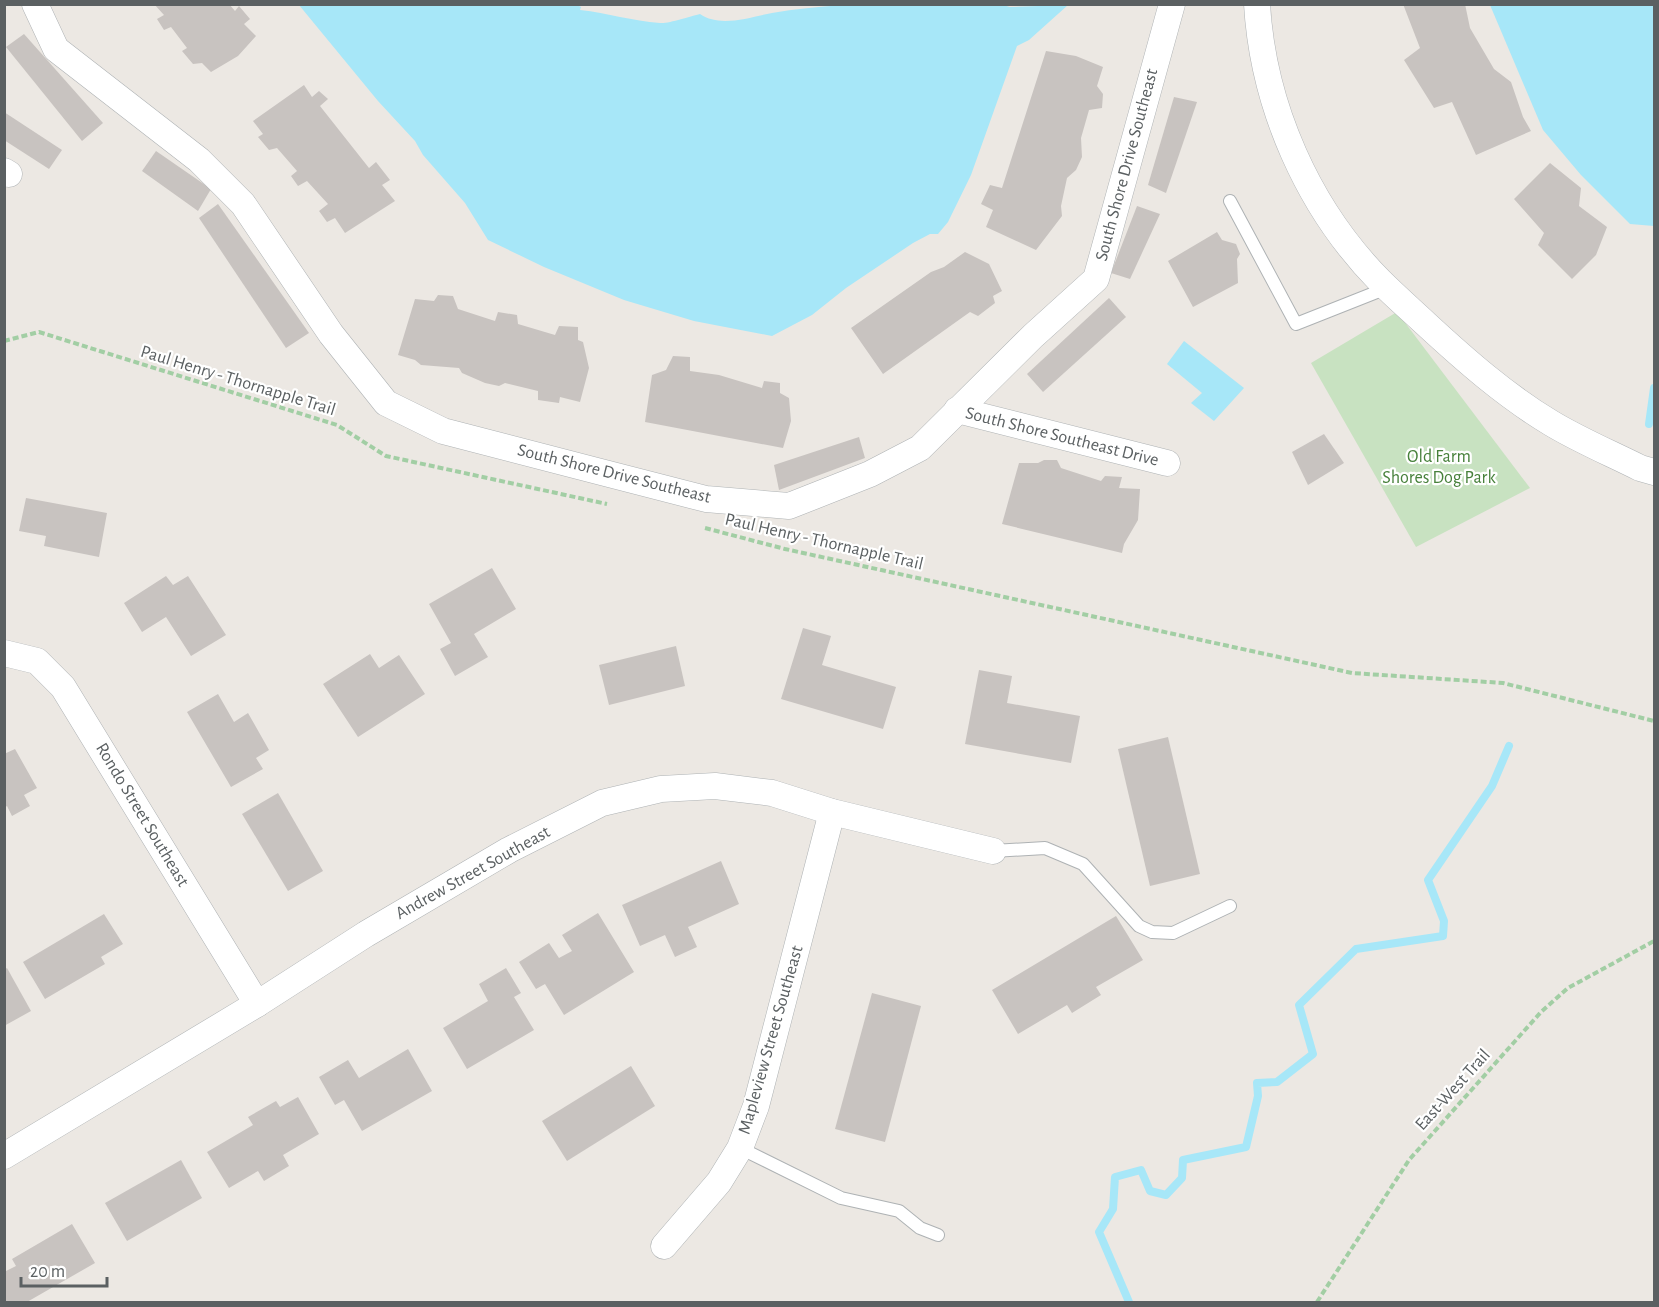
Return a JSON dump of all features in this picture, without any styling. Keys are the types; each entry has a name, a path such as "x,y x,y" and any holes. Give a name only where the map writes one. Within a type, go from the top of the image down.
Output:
{"street":[{"name":"South Shore Drive Southeast","path":"34,4 56,50 199,160 243,204 331,334 386,403 443,431 706,499 789,506 870,474 920,448 1033,336 1096,279 1172,4"},
{"path":"1257,4 1259,31 1282,128 1304,176 1335,226 1387,288 1467,363 1551,423 1640,468 1654,472"},
{"name":"South Shore Southeast Drive","path":"957,410 1167,463"},
{"name":"Rondo Street Southeast","path":"4,653 37,661 63,687 257,1004"},
{"name":"Andrew Street Southeast","path":"4,1156 257,1004 366,934 509,850 602,803 661,789 715,786 772,793 832,812 993,851"},
{"name":"Mapleview Street Southeast","path":"664,1246 719,1182 740,1148 756,1106 832,812"}],"lane":[{"path":"1230,201 1296,324 1387,288"},
{"path":"993,851 1045,848 1083,864 1139,926 1152,932 1173,933 1230,906"},
{"path":"740,1148 841,1198 899,1211 920,1228 938,1235"}],"path":[{"name":"Paul Henry - Thornapple Trail","path":"4,341 39,333 337,425 386,456 609,505"},
{"name":"Paul Henry - Thornapple Trail","path":"697,527 785,549 1352,673 1503,683 1654,721"},
{"name":"East-West Trail","path":"1317,1302 1409,1160 1541,1012 1568,988 1654,941"}],"green space":[{"name":"Old Farm Shores Dog Park","path":"1397,312 1530,488 1416,547 1311,363"}],"water":[{"path":"575,4 581,7 580,10 660,23 700,14 726,21 800,9 856,4 999,4 1010,7 1068,5 1029,40 1017,46 971,175 948,222 938,234 930,234 913,243 846,288 812,315 772,336 694,321 624,300 544,267 488,240 465,203 299,5"},
{"path":"1490,5 1654,5 1654,226 1630,224 1581,175 1543,130"},
{"path":"1184,341 1244,388 1214,421 1191,403 1202,393 1167,364"}],"building":[{"path":"154,4 229,4 235,11 239,6 250,19 244,24 256,36 238,56 211,72 202,63 193,64 182,51 187,48 171,27 164,30 157,19 164,15"},
{"path":"1403,4 1465,4 1470,28 1494,69 1511,82 1523,117 1531,131 1476,155 1452,102 1434,108 1404,60 1420,48"},
{"path":"24,34 103,123 82,141 6,47"},
{"path":"1046,51 1076,56 1103,67 1097,86 1103,94 1102,108 1089,110 1081,138 1082,157 1076,170 1067,178 1061,206 1062,216 1036,250 986,227 993,210 981,204 990,185 1002,188"},
{"path":"304,85 312,97 319,91 328,99 320,106 369,168 376,162 390,180 382,185 395,201 345,233 335,218 327,222 319,211 328,204 307,181 298,186 291,176 297,171 277,148 269,150 258,137 263,134 253,121"},
{"path":"1174,97 1197,102 1166,193 1148,185"},
{"path":"4,112 62,150 49,169 4,140"},
{"path":"156,151 211,189 198,211 142,171"},
{"path":"1550,163 1581,188 1579,206 1607,227 1596,255 1572,279 1538,245 1544,233 1514,199"},
{"path":"218,204 309,333 286,348 199,218"},
{"path":"1137,206 1160,214 1130,279 1111,273"},
{"path":"1217,232 1222,240 1236,244 1240,254 1237,259 1238,283 1193,307 1168,261"},
{"path":"965,252 989,264 1002,291 993,296 995,303 978,316 970,312 883,374 851,328 931,272 944,267"},
{"path":"438,295 453,296 458,309 495,321 498,312 517,315 518,324 555,335 559,326 578,327 578,340 583,342 589,368 580,402 560,397 559,403 538,400 538,391 505,383 499,386 485,383 462,373 459,368 421,365 415,360 398,355 415,299 434,301"},
{"path":"1109,298 1126,317 1043,392 1027,374"},
{"path":"673,356 690,357 690,371 719,375 762,388 764,381 780,383 780,393 789,398 791,421 783,448 645,422 652,375 666,370"},
{"path":"1324,434 1344,463 1308,485 1292,452"},
{"path":"859,437 865,458 779,490 774,465"},
{"path":"1044,460 1057,460 1061,468 1101,481 1105,476 1122,477 1119,488 1140,489 1138,520 1124,544 1122,553 1002,524 1019,463 1038,463"},
{"path":"26,498 107,513 99,557 44,546 46,536 19,531"},
{"path":"492,568 516,609 474,634 488,657 455,676 440,649 451,643 429,604"},
{"path":"166,576 173,585 188,576 226,635 191,656 166,617 142,632 124,603"},
{"path":"803,628 831,636 822,665 896,687 883,729 781,699"},
{"path":"676,646 685,686 609,705 599,665"},
{"path":"370,654 379,668 399,655 425,694 358,737 323,684"},
{"path":"979,670 1012,676 1007,703 1080,716 1071,763 965,744"},
{"path":"218,694 234,722 248,713 269,750 256,758 263,769 231,787 187,712"},
{"path":"1168,737 1200,874 1150,886 1118,749"},
{"path":"15,749 37,788 24,795 30,806 12,816 7,806 4,808 4,754"},
{"path":"278,793 323,871 288,891 242,814"},
{"path":"721,861 739,904 688,927 697,947 675,957 665,935 640,946 622,905"},
{"path":"598,913 634,972 564,1015 545,984 536,989 519,962 549,943 559,958 572,951 562,935"},
{"path":"104,914 123,944 101,957 105,964 45,999 23,962"},
{"path":"1116,916 1143,960 1096,987 1101,995 1072,1013 1067,1005 1018,1034 992,990"},
{"path":"7,968 31,1011 4,1026 4,970"},
{"path":"506,968 521,993 514,997 534,1030 467,1069 443,1028 488,1001 479,984"},
{"path":"872,993 921,1006 885,1142 835,1129"},
{"path":"408,1049 432,1091 362,1131 344,1100 335,1105 319,1077 348,1060 359,1078"},
{"path":"631,1066 655,1106 567,1161 542,1121"},
{"path":"298,1097 319,1134 283,1155 289,1166 264,1181 258,1171 229,1188 207,1152 253,1125 248,1117 276,1101 280,1107"},
{"path":"181,1160 202,1198 127,1241 105,1203"},
{"path":"72,1224 95,1263 27,1302 4,1302 4,1272 16,1266 12,1259"}],"waterway":[{"path":"1649,424 1654,388"},
{"path":"1129,1302 1099,1232 1113,1209 1115,1177 1141,1170 1150,1191 1166,1195 1182,1178 1183,1160 1246,1147 1258,1096 1257,1083 1277,1082 1313,1054 1299,1005 1356,949 1443,936 1444,921 1428,880 1492,786 1509,746"}]}
